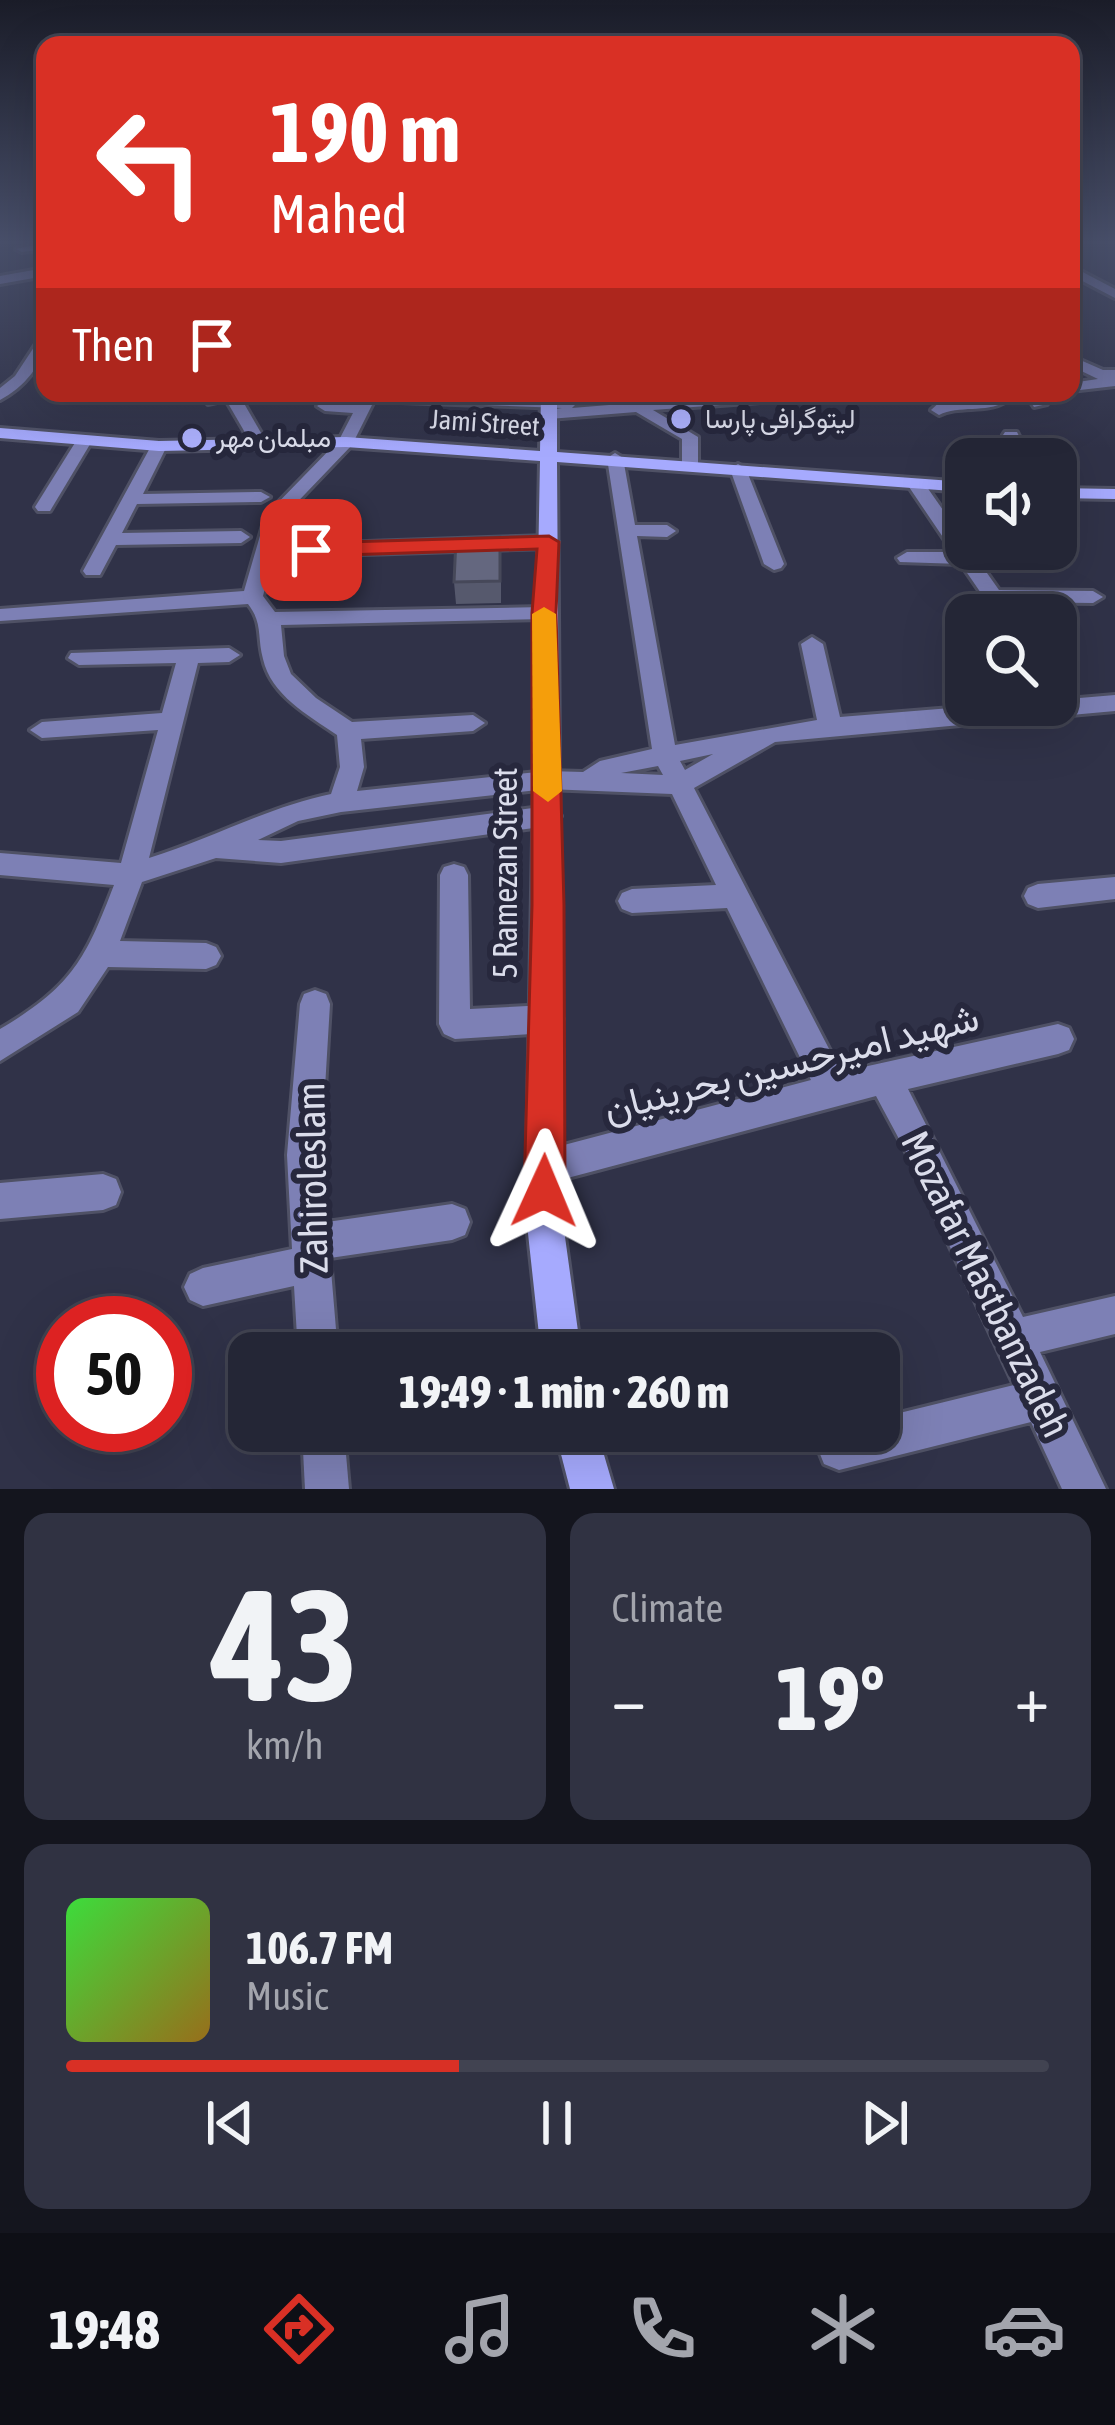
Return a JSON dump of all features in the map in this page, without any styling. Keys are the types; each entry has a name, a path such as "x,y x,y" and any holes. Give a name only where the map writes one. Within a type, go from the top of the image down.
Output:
{"street":[{"path":"0,395 23,375 36,355"},
{"path":"0,380 36,373"},
{"path":"1102,378 1115,401"},
{"path":"235,402 260,446"},
{"path":"325,406 353,402"},
{"path":"255,593 275,515 346,442 366,402"},
{"path":"553,404 641,410 723,402"},
{"path":"939,410 947,403 997,402"},
{"name":"5 Ramezan Street","path":"553,404 545,454 549,542 544,613 548,780 544,1215 558,1332"},
{"path":"641,410 690,437 690,465"},
{"name":"Jami Street","path":"1,435 159,446 346,442 615,458 945,486"},
{"path":"44,507 84,441"},
{"path":"93,571 159,446"},
{"path":"615,458 665,755 833,1090"},
{"path":"738,470 774,564"},
{"path":"916,484 945,526"},
{"path":"1077,491 1115,494"},
{"path":"133,499 261,497"},
{"path":"628,530 667,531"},
{"path":"110,539 241,537"},
{"path":"267,551 549,542"},
{"path":"907,559 945,558"},
{"path":"0,614 255,593 283,617 544,613"},
{"path":"1077,599 1093,597"},
{"path":"283,617 276,668 305,701 356,730 473,723"},
{"path":"812,644 831,729"},
{"path":"79,658 229,655"},
{"path":"0,1046 74,997 102,954 119,874 189,656"},
{"path":"1077,699 1115,703"},
{"path":"586,778 609,767 770,734 945,713"},
{"path":"42,730 170,721"},
{"path":"340,802 352,767 356,730"},
{"path":"0,864 119,874 215,848 293,812 340,802 548,780 678,784 770,734"},
{"path":"215,848 281,852 548,815"},
{"path":"454,875 455,1024 547,1019"},
{"path":"1038,896 1115,888"},
{"path":"632,902 734,896"},
{"path":"102,954 206,956"},
{"name":"Zahiroleslam","path":"315,1004 304,1155 317,1332"},
{"name":"شهید امیرحسین بحرینیان","path":"545,1167 833,1090 1058,1040"},
{"name":"Mozafar Mastbanzadeh","path":"884,1081 918,1140 1084,1489"},
{"path":"0,1201 103,1192"},
{"path":"203,1287 311,1253 452,1222"},
{"path":"1013,1339 1115,1315"},
{"path":"900,1434 1042,1400"},
{"path":"324,1452 327,1489"},
{"path":"582,1452 592,1489"}],"building":[{"path":"500,537 500,581 454,582 456,539"}],"slow traffic":[{"path":"544,614 548,791"}],"place":[{"name":"لیتوگرافی پارسا","path":"681,419"},
{"name":"مبلمان مهر","path":"192,438"}],"route":[{"path":"311,550 549,542 544,613 548,905 544,1191"}]}
